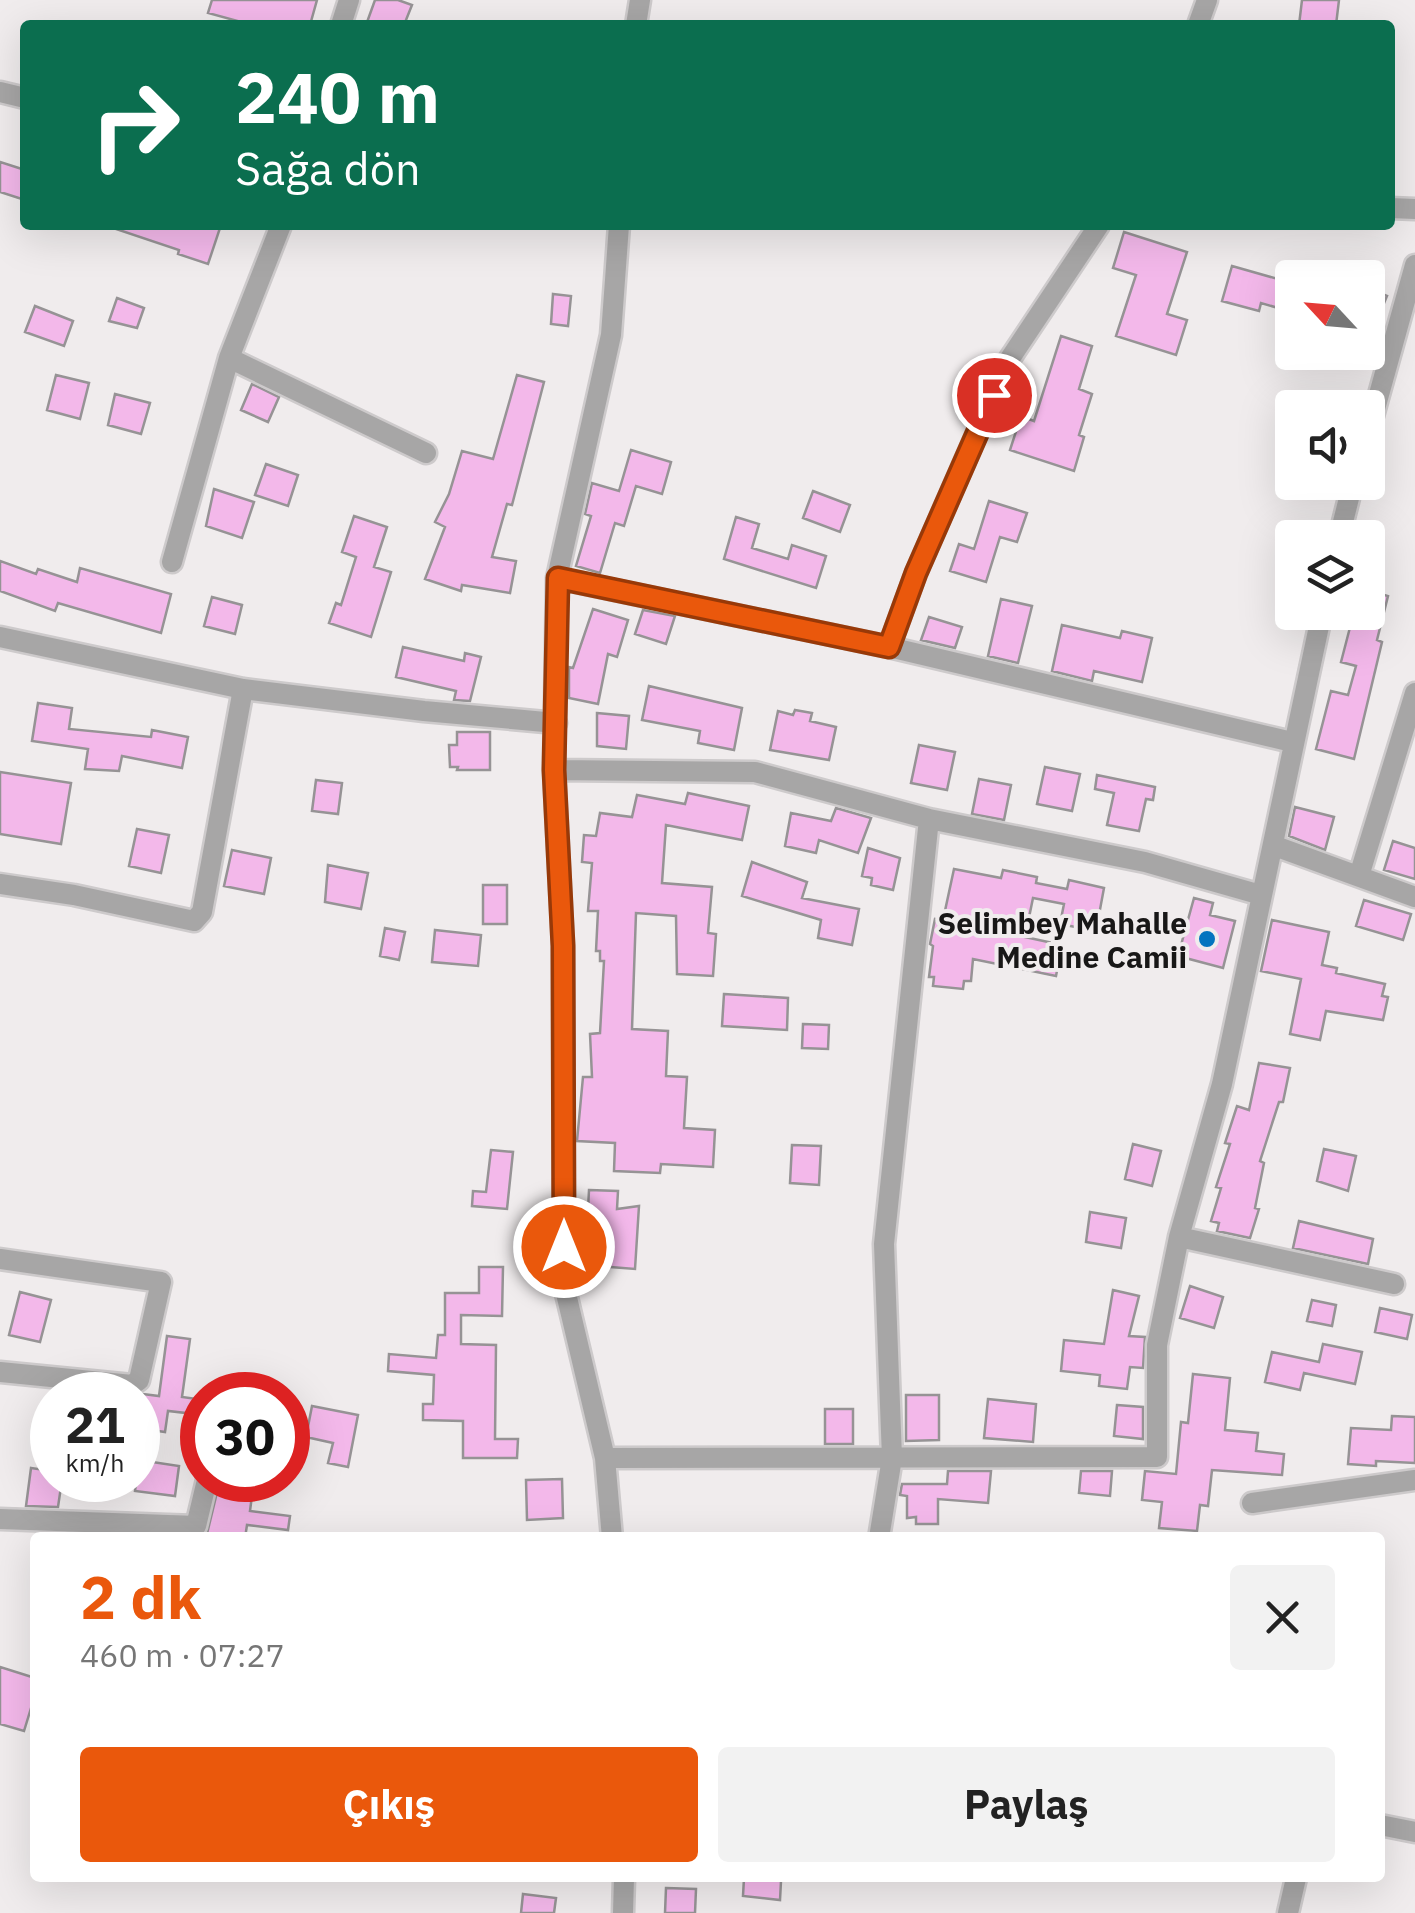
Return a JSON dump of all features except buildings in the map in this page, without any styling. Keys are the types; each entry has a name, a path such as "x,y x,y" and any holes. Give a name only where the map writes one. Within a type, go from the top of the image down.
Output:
{"street":[{"path":"172,562 229,358 280,230"},
{"path":"611,1532 605,1458 564,1285 563,946 554,770 558,578 611,335 619,230"},
{"path":"889,647 916,573 1009,360 1096,230"},
{"path":"1380,390 1415,265"},
{"path":"229,358 426,453"},
{"path":"558,578 889,647 1292,742"},
{"path":"605,1458 1156,1456 1157,1345 1180,1237 1222,1084 1318,630"},
{"path":"0,637 243,689 424,712 556,723"},
{"path":"0,884 74,895 194,921 202,912 243,689"},
{"path":"1359,876 1415,693"},
{"path":"554,770 755,772 929,819 1146,862 1262,895"},
{"path":"880,1532 892,1458 884,1244 929,819"},
{"path":"1275,846 1415,898"},
{"path":"1180,1237 1394,1284"},
{"path":"0,1259 161,1282 138,1380 132,1384 0,1372"},
{"path":"1252,1503 1415,1480"},
{"path":"0,1519 196,1526 202,1502"},
{"path":"1385,1826 1415,1832"},
{"path":"623,1913 624,1882"},
{"path":"1288,1913 1295,1882"}],"place":[{"name":"Selimbey Mahalle Medine Camii","path":"1207,939"}],"route":[{"path":"564,1247 563,946 554,770 558,578 889,647 916,573 994,395"}]}
